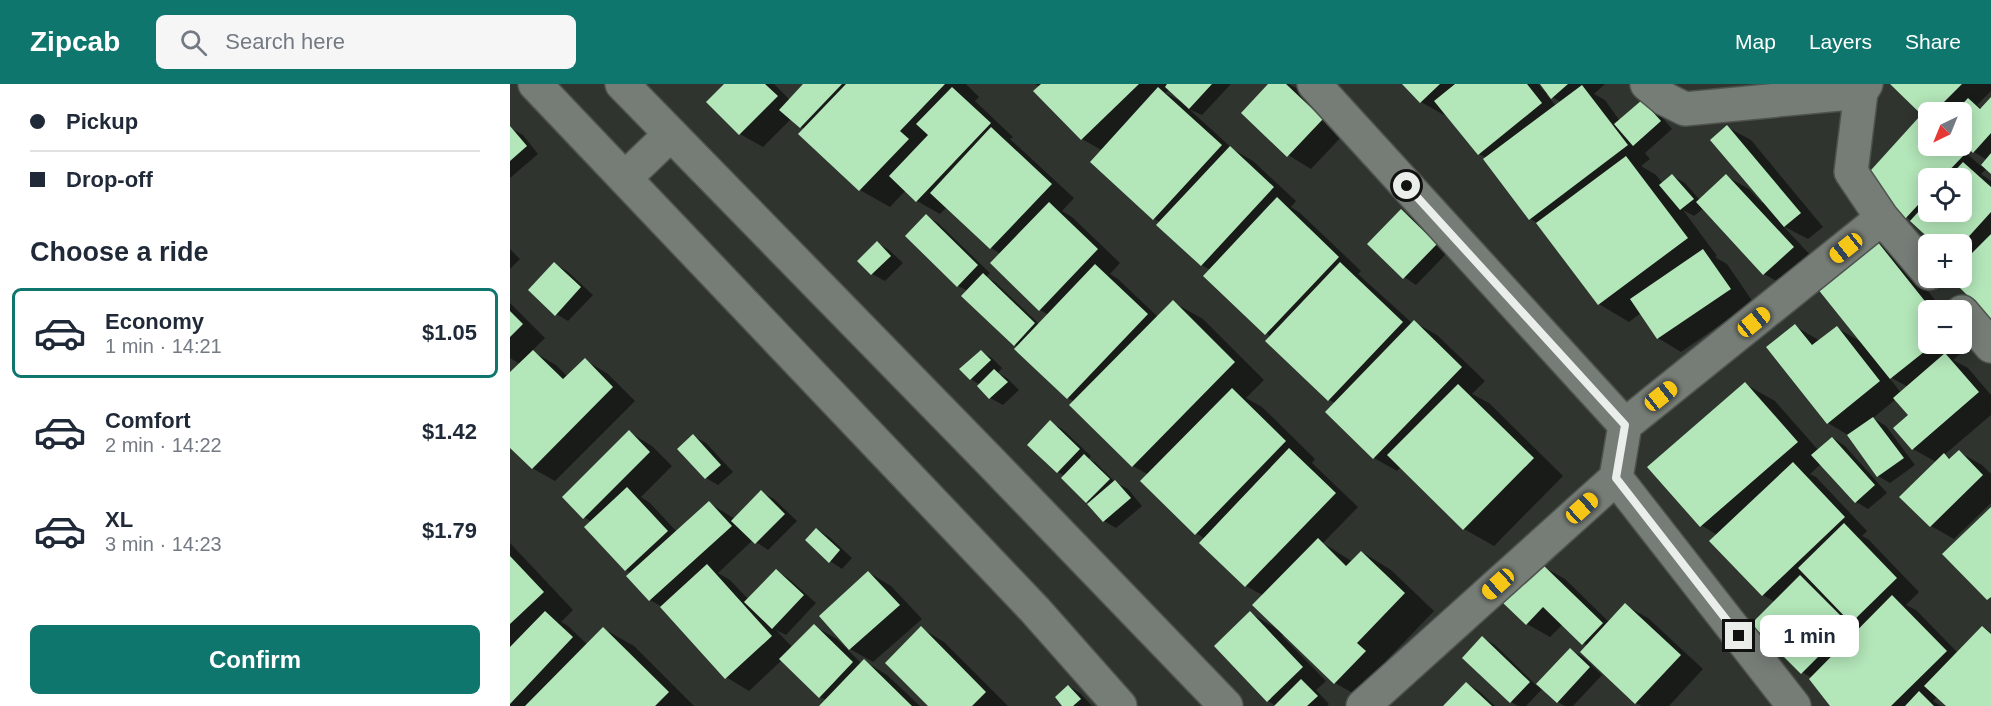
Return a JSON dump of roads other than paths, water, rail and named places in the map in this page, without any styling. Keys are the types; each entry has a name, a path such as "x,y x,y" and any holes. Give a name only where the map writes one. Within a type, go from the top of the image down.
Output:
{"street":[{"path":"535,84 1028,602 1120,706"},
{"path":"622,84 1226,706"},
{"path":"1314,84 1625,425"},
{"path":"1647,84 1665,99 1685,109 1864,88 1851,172 1882,218 1918,260"},
{"path":"625,178 671,134"},
{"path":"1364,706 1616,478 1625,425 1882,218"},
{"path":"1941,288 1952,300"},
{"path":"1972,324 1991,346"},
{"path":"1616,478 1794,706"}]}
